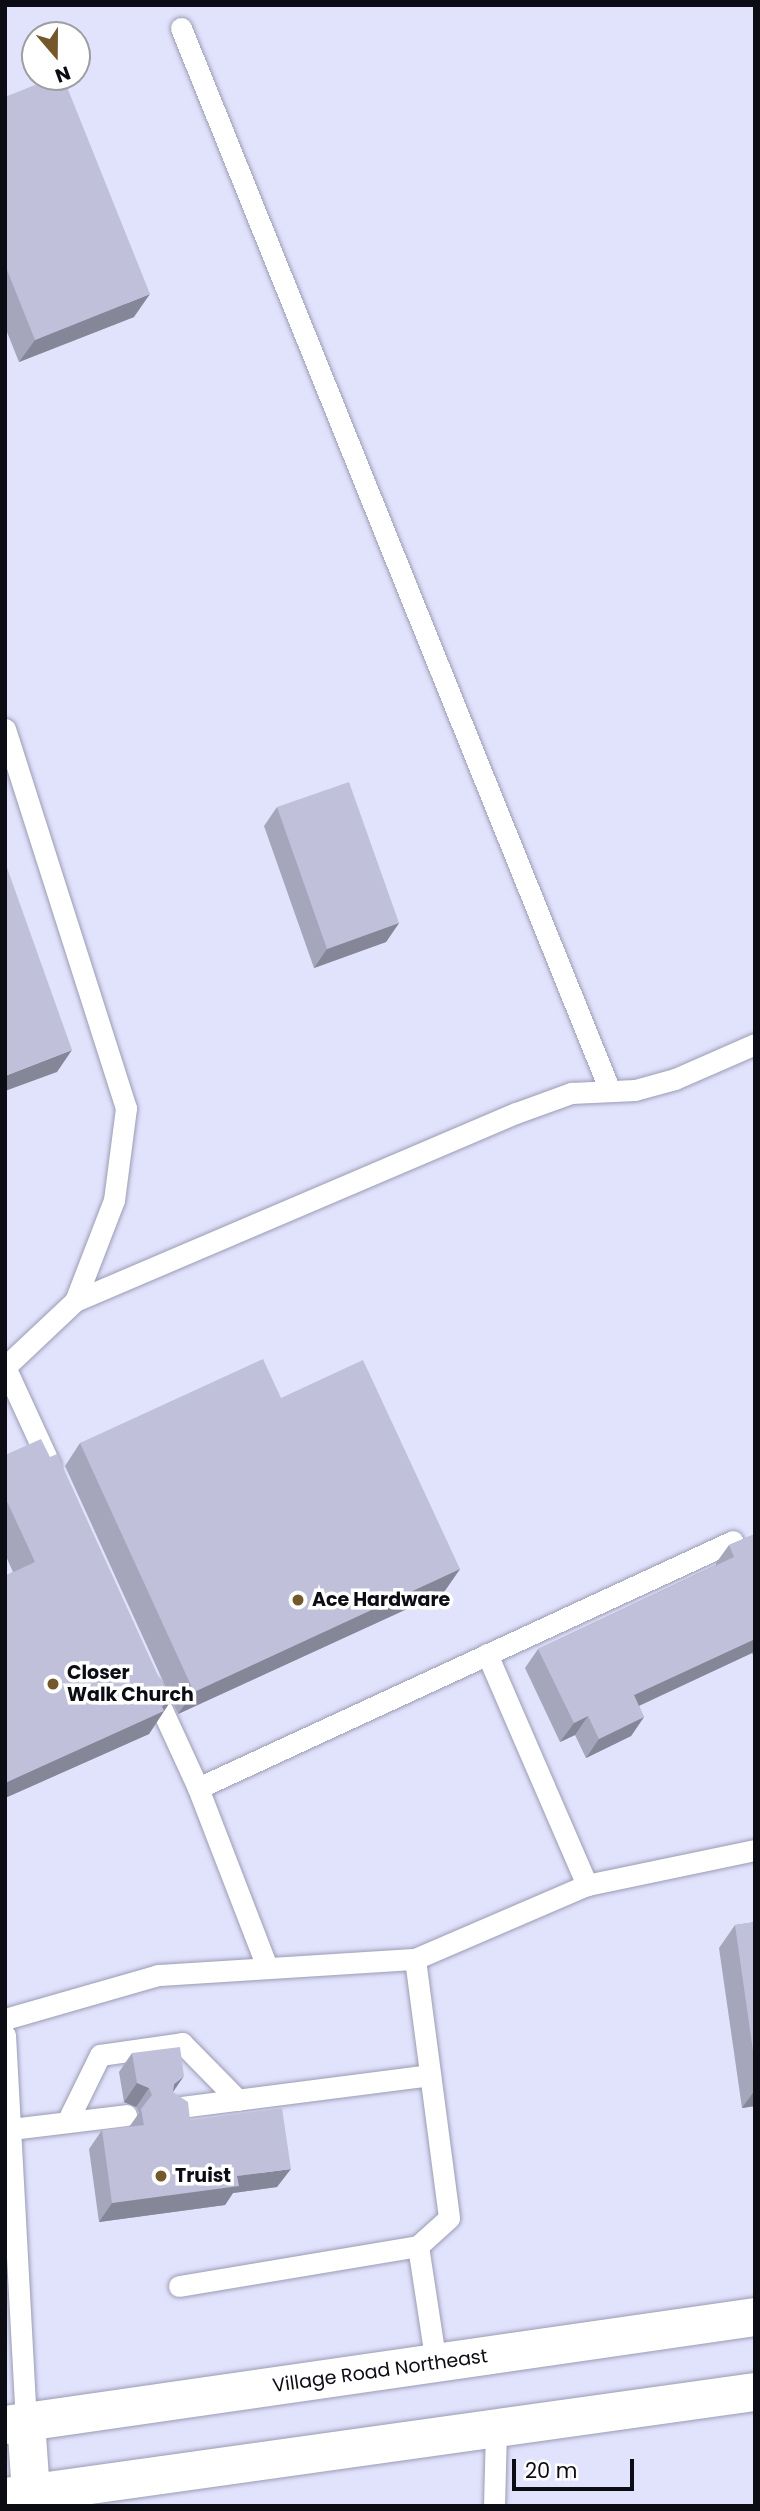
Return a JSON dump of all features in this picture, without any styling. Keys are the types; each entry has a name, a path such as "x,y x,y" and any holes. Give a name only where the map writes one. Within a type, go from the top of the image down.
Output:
{"main road":[{"name":"Village Road Northeast","path":"15,2424 755,2317"},
{"path":"15,2424 23,2499 496,2427 755,2392"}],"lane":[{"path":"181,28 610,1091"},
{"path":"5,729 126,1108 114,1200 75,1301"},
{"path":"62,1491 5,1367 75,1301 516,1113 571,1093 610,1091 675,1079 755,1044"},
{"path":"198,1788 733,1541"},
{"path":"487,1654 587,1885"},
{"path":"141,1665 198,1788 267,1967"},
{"path":"5,2019 158,1975 415,1959 587,1885 755,1850"},
{"path":"179,2286 418,2246 450,2218 415,1959"},
{"path":"5,2035 10,2129 15,2424"},
{"path":"67,2122 100,2055 182,2043 238,2100"},
{"path":"173,2108 430,2075"},
{"path":"10,2129 126,2115"},
{"path":"418,2246 436,2363"},
{"path":"494,2506 496,2427"}],"building":[{"path":"21,91 69,91 150,294 35,340 5,265 5,97"},
{"path":"349,782 399,923 327,949 277,807"},
{"path":"5,862 72,1050 5,1076"},
{"path":"263,1359 281,1398 363,1360 460,1569 194,1692 80,1443"},
{"path":"41,1439 50,1457 57,1454 170,1702 162,1706 164,1711 5,1783 5,1576 35,1562 5,1497 5,1455"},
{"path":"755,1534 755,1639 634,1695 644,1717 599,1739 588,1716 574,1723 538,1649 734,1557 729,1545"},
{"path":"755,1922 755,2065 735,1925"},
{"path":"180,2047 184,2076 174,2084 173,2092 188,2102 190,2120 282,2108 291,2169 237,2176 239,2186 112,2203 102,2130 144,2125 141,2109 152,2095 149,2088 137,2083 132,2053"}],"place":[{"name":"Ace Hardware","path":"298,1600"},
{"name":"Closer Walk Church","path":"53,1684"},
{"name":"Truist","path":"161,2176"}]}
